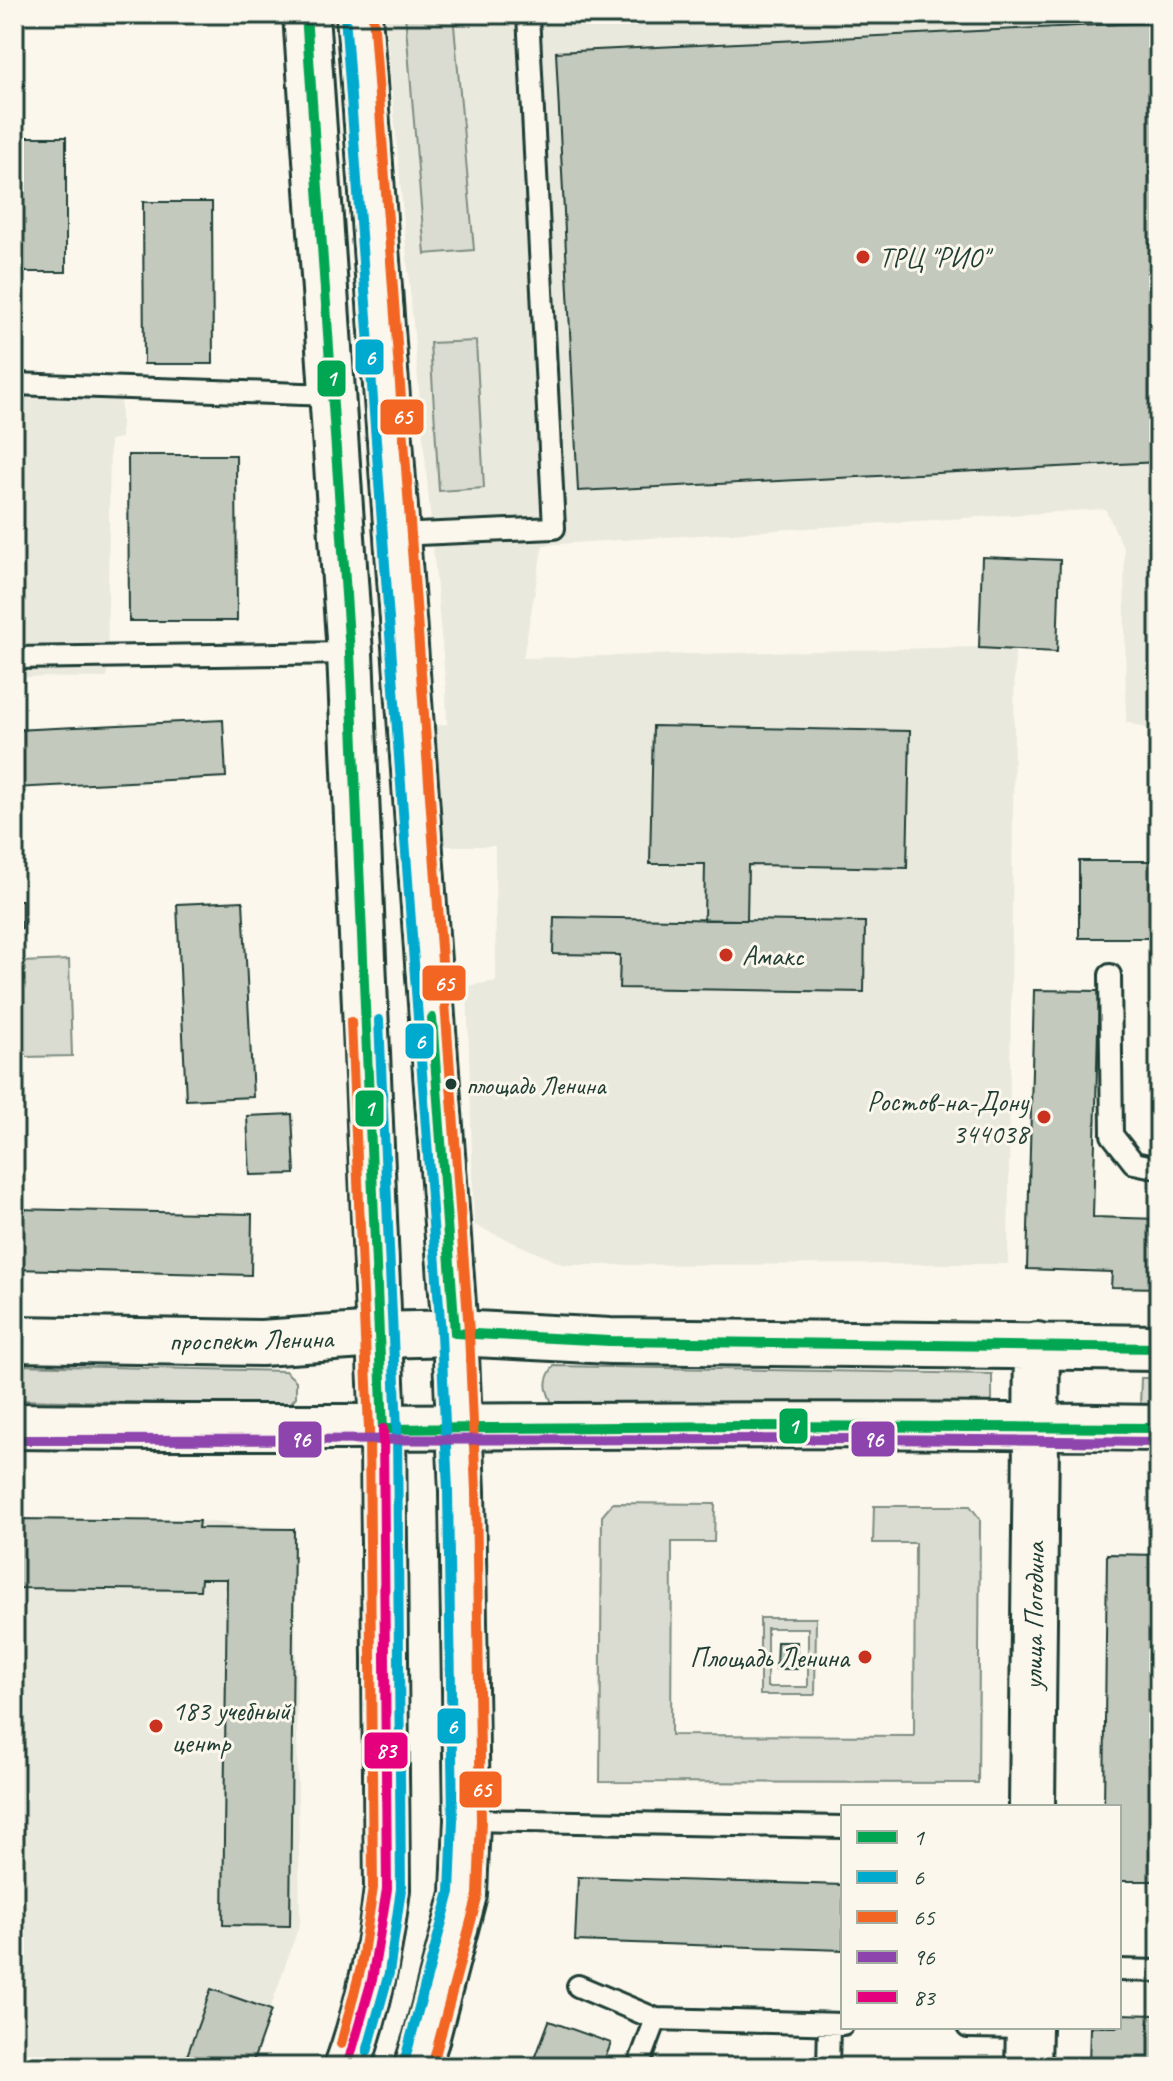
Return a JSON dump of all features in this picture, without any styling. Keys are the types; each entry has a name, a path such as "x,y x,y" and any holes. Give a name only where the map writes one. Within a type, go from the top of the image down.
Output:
{"main road":[{"path":"306,14 350,653 383,1429 387,1889 382,1940 365,2015 347,2067"},
{"path":"359,14 455,1333 459,1428 467,1820 464,1894 417,2067"},
{"name":"проспект Ленина","path":"14,1339 261,1343 455,1333 610,1341 1159,1348"},
{"name":"улица Погодина","path":"1032,1805 1037,1345"},
{"path":"14,1426 1159,1428"}],"lane":[{"path":"396,535 554,528 528,14"},
{"path":"14,384 331,395"},
{"path":"14,658 350,653"},
{"path":"1110,975 1112,1135 1134,1163 1159,1168"},
{"path":"467,1820 841,1827"},
{"path":"1121,1970 1159,1971"},
{"path":"578,1986 656,2019 836,2024 828,2067"},
{"path":"638,2067 656,2019"},
{"path":"977,2029 1029,2041"}],"shaded area":[{"path":"385,14 1159,14 1159,732 1126,722 1124,549 1105,509 543,545 523,658 1015,646 1008,1264 564,1265 474,1225 467,986 496,981 495,846 436,846 429,727 447,724 446,690"},
{"path":"405,14 453,14 474,250 425,254"},
{"path":"476,341 484,488 439,491 430,343"},
{"path":"14,395 121,399 121,438 110,440 107,678 14,677"},
{"path":"69,960 72,1056 24,1057 21,962"},
{"path":"14,1365 285,1371 296,1381 296,1397 289,1405 14,1400"},
{"path":"554,1366 992,1374 992,1410 553,1405 546,1385"},
{"path":"1141,1378 1159,1378 1159,1408 1140,1407"},
{"path":"613,1503 715,1504 714,1542 672,1542 671,1735 914,1736 915,1543 873,1543 874,1506 970,1506 980,1519 978,1783 600,1782 602,1516"},
{"name":"183 учебный центр","path":"14,1519 199,1521 294,1529 300,1923 250,2067 14,2067"},
{"path":"760,1618 816,1618 815,1695 760,1695","holes":["767,1628 808,1628 808,1687 767,1687"]}],"building":[{"name":"ТРЦ \"РИО\"","path":"1159,22 1159,462 578,491 556,52"},
{"path":"14,137 66,137 66,272 21,272 21,331 14,331"},
{"path":"143,202 212,202 213,364 144,364"},
{"path":"128,455 236,455 237,621 129,621"},
{"path":"982,557 1060,560 1057,652 979,648"},
{"path":"223,720 226,777 14,788 14,730"},
{"path":"653,726 910,731 907,868 748,865 747,920 704,920 705,864 650,864"},
{"path":"1079,861 1159,861 1159,938 1079,938"},
{"path":"14,900 22,900 22,929 14,929"},
{"path":"243,901 253,1097 186,1100 177,904"},
{"name":"Амакс","path":"554,917 865,922 864,992 619,988 620,955 553,954"},
{"path":"1034,990 1099,991 1093,1217 1159,1219 1159,1288 1111,1287 1112,1272 1027,1269"},
{"path":"292,1114 295,1174 250,1175 247,1116"},
{"path":"14,1209 252,1214 251,1275 14,1269"},
{"path":"14,1519 199,1521 198,1528 294,1529 290,1926 223,1925 227,1579 201,1579 200,1590 14,1588"},
{"path":"1107,1554 1159,1555 1159,1881 1121,1881 1121,1805 1104,1805"},
{"path":"777,1642 797,1642 797,1669 776,1669"},
{"path":"578,1877 841,1885 841,1950 575,1941"},
{"path":"211,1989 271,2010 251,2067 183,2067"},
{"path":"1121,2014 1156,2015 1155,2067 1089,2067 1090,2029 1121,2029"},
{"path":"549,2021 611,2043 602,2067 532,2067"}],"transit line":[{"name":"1","path":"306,14 350,653 383,1429 745,1426 1159,1428"},
{"name":"65","path":"373,14 469,1332 476,1491 481,1820 478,1895 432,2067"},
{"name":"6","path":"345,15 441,1334 448,1491 453,1820 450,1892 404,2063"},
{"name":"1","path":"432,1018 455,1333 610,1341 1159,1348"},
{"name":"6","path":"367,2052 389,1973 401,1889 397,1429 379,1020"},
{"name":"65","path":"341,2044 361,1967 373,1888 369,1429 351,1022"},
{"name":"83","path":"347,2067 372,1980 387,1889 383,1429"},
{"name":"96","path":"14,1440 873,1439 1159,1442"}],"place":[{"name":"ТРЦ \"РИО\"","path":"863,257"},
{"name":"Амакс","path":"726,955"},
{"name":"площадь Ленина","path":"451,1084"},
{"name":"Ростов-на-Дону 344038","path":"1044,1117"},
{"name":"Площадь Ленина","path":"865,1657"},
{"name":"183 учебный центр","path":"156,1726"}]}
